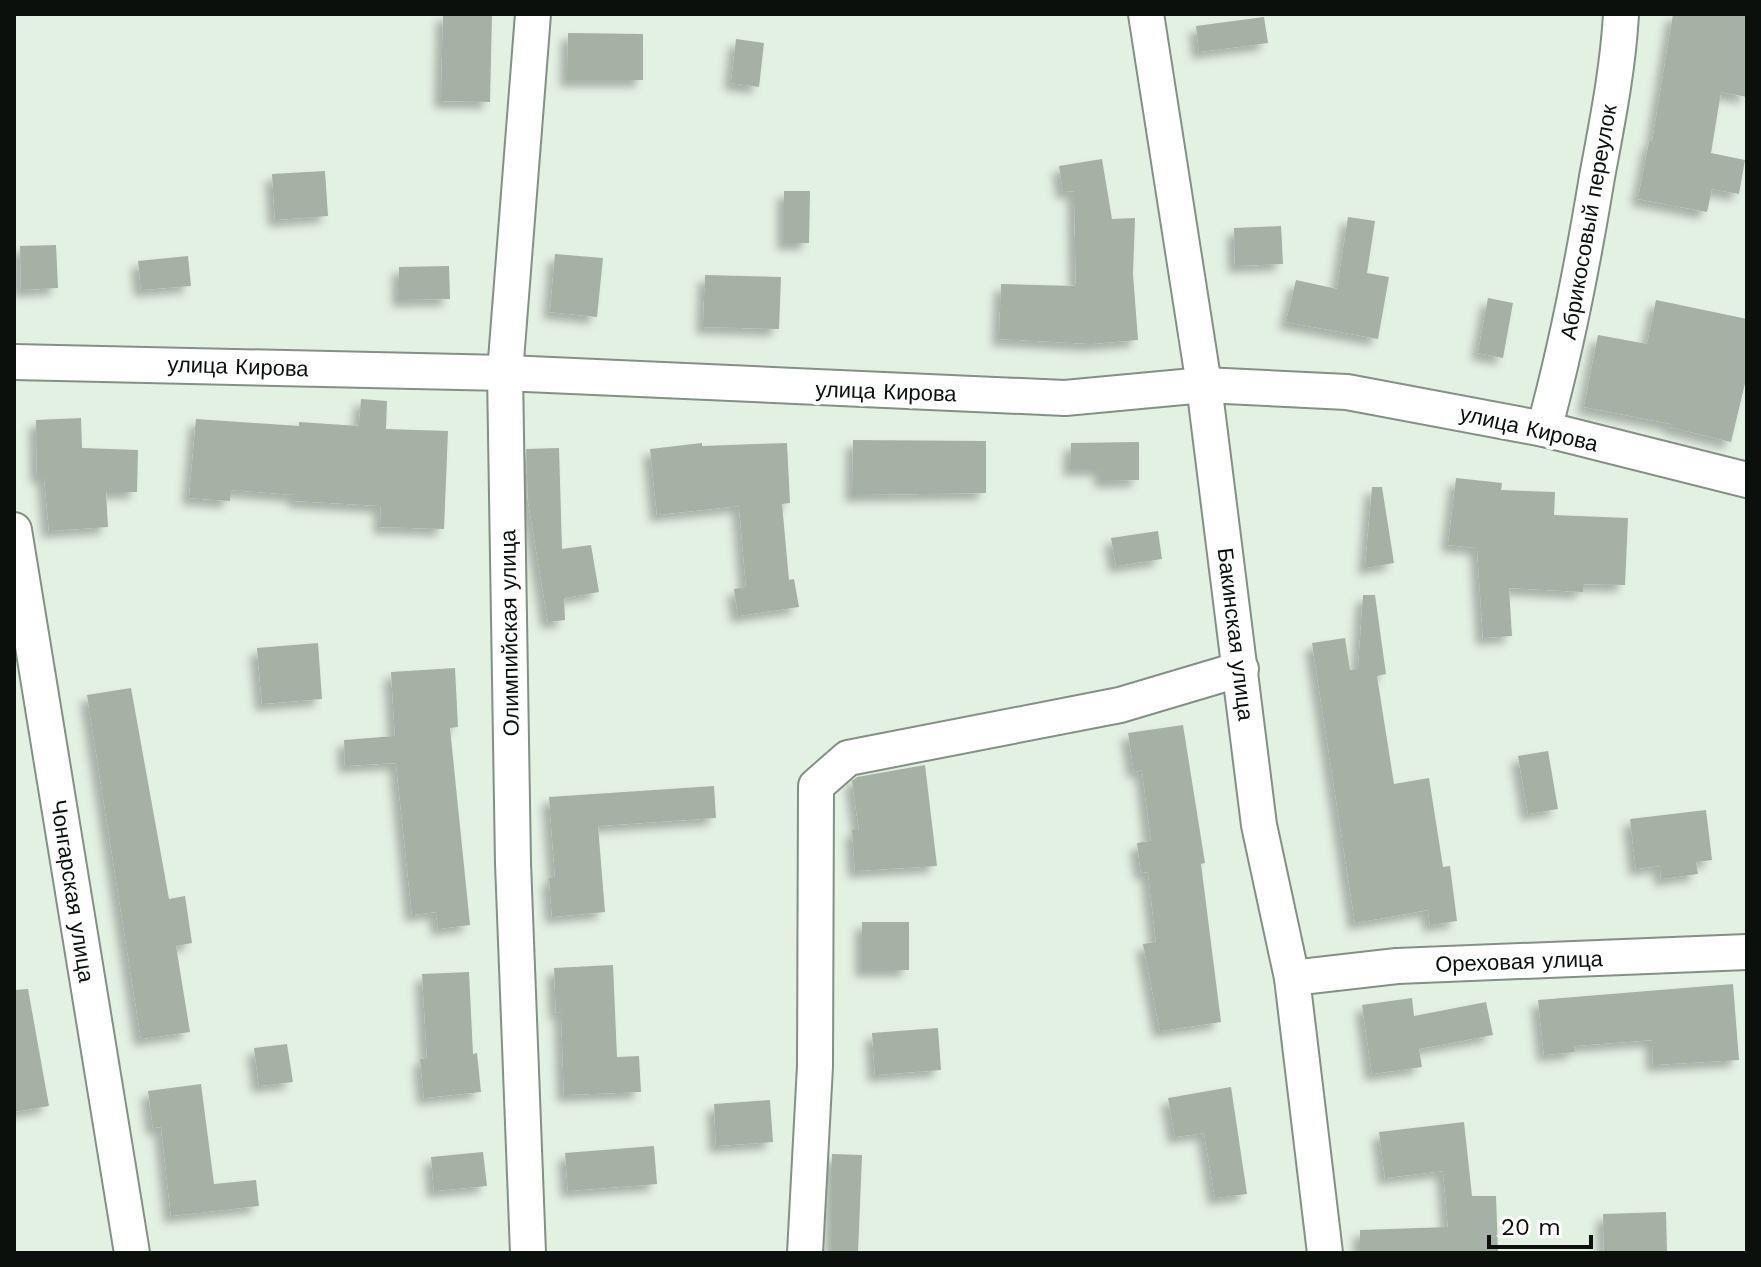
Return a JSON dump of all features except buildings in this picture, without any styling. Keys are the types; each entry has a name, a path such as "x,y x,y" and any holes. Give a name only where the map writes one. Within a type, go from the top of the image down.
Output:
{"street":[{"name":"Олимпийская улица","path":"528,1253 513,863 505,373 533,14"},
{"name":"Бакинская улица","path":"1146,14 1204,385 1259,825 1292,978 1325,1253"},
{"name":"Абрикосовый переулок","path":"1544,429 1563,361 1592,208 1619,54 1621,14"},
{"name":"улица Кирова","path":"14,362 505,373 1065,398 1204,385 1347,392 1544,429 1747,480"},
{"name":"Чонгарская улица","path":"14,530 132,1253"},
{"path":"805,1253 815,1066 816,786 848,758 1120,705 1241,669"},
{"name":"Ореховая улица","path":"1292,978 1397,966 1747,952"}]}
